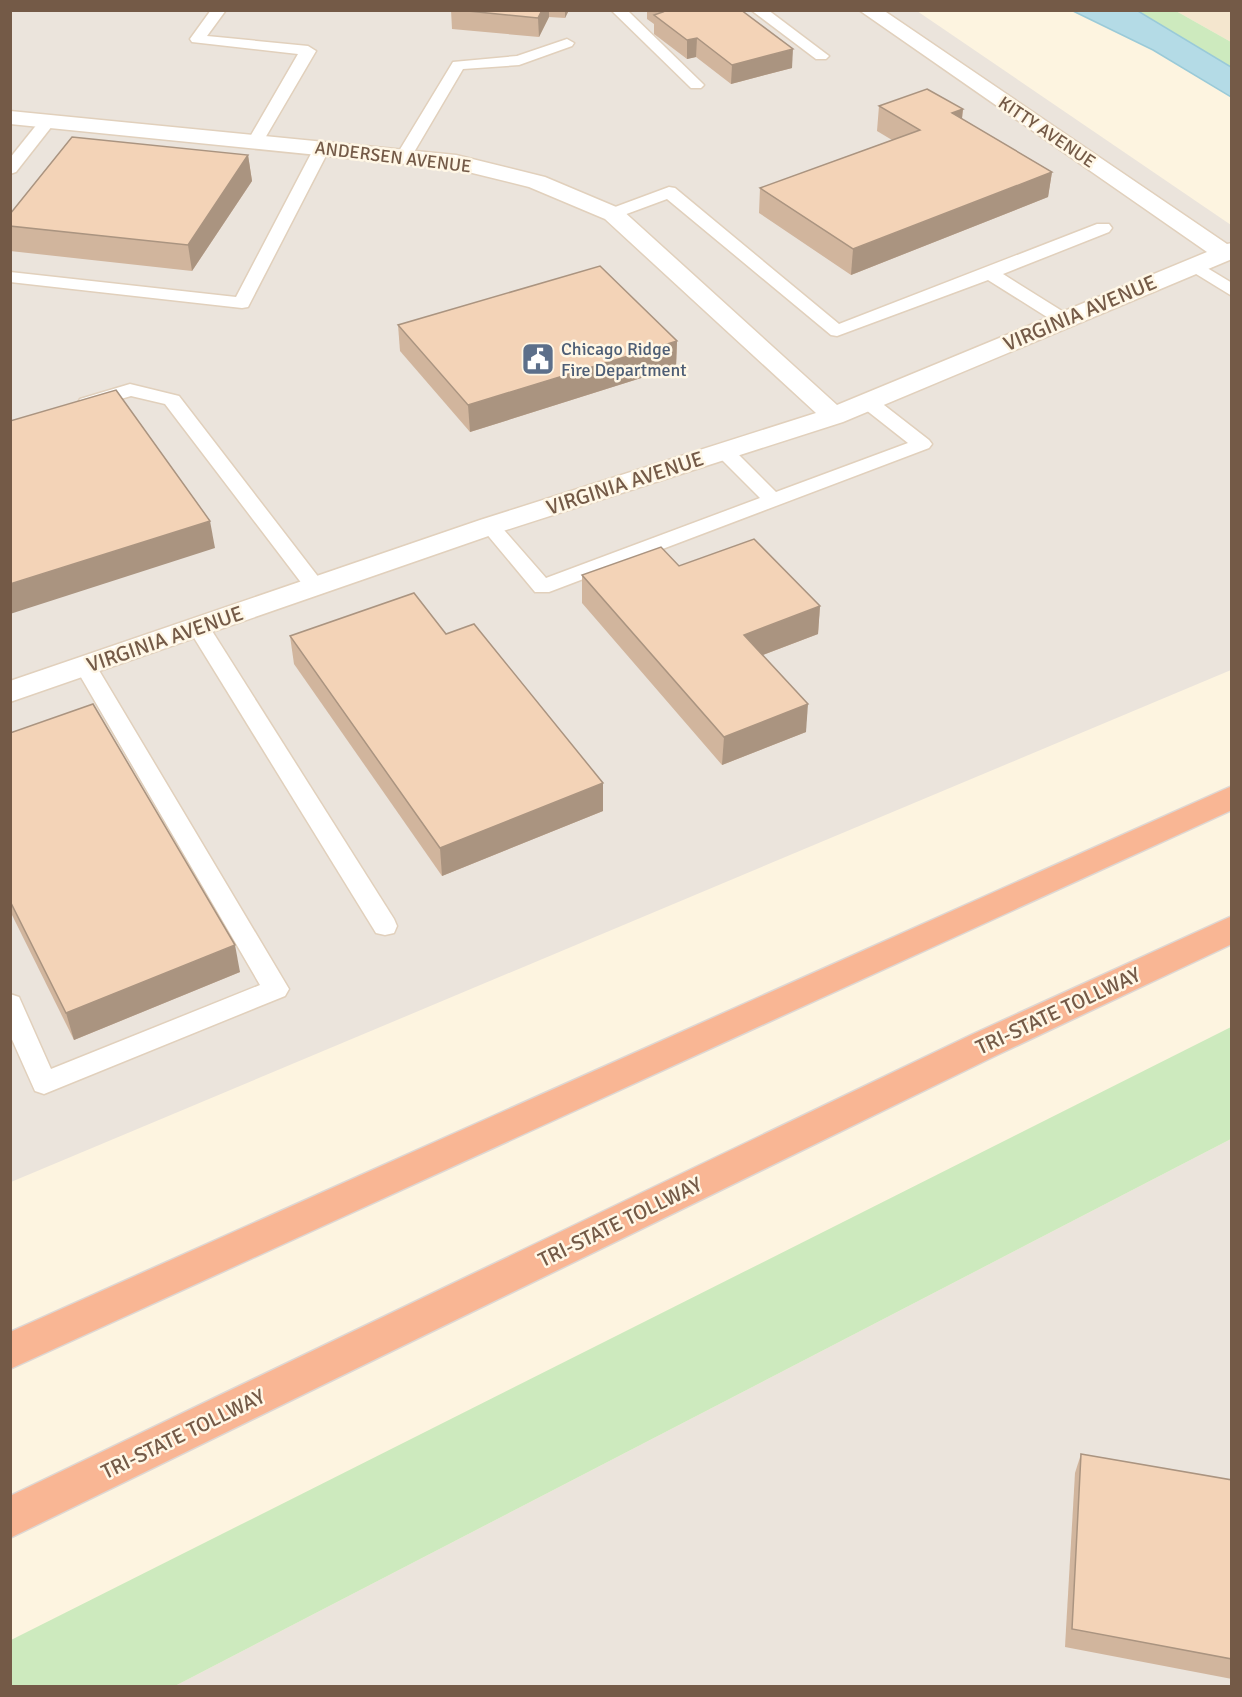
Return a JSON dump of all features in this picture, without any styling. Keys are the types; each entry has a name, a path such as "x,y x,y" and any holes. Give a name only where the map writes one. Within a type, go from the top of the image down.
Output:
{"highway":[{"path":"10,1351 1232,797"},
{"name":"TRI-STATE TOLLWAY","path":"10,1518 984,1045 1232,929"}],"street":[{"name":"KITTY AVENUE","path":"869,10 1228,252"},
{"name":"ANDERSEN AVENUE","path":"10,117 456,162 537,182 613,214 834,416"},
{"name":"VIRGINIA AVENUE","path":"10,692 490,526 834,416 1228,252"}],"lane":[{"path":"219,10 197,39 308,51 255,142"},
{"path":"618,10 696,84"},
{"path":"758,10 821,56"},
{"path":"404,156 458,65 519,60 567,43"},
{"path":"10,169 48,121"},
{"path":"10,277 242,303 273,238 322,148"},
{"path":"613,214 669,192 837,331 1103,228"},
{"path":"1194,265 1232,291"},
{"path":"990,273 1064,320"},
{"path":"65,410 130,390 172,400 316,588"},
{"path":"490,526 542,587 922,444 868,402"},
{"path":"724,451 773,500"},
{"path":"199,628 385,926"},
{"path":"10,1004 44,1083 276,989 86,667"}],"shaded area":[{"path":"11,11 917,11 1231,225 1231,670 11,1182"},
{"path":"1176,11 1231,11 1231,42"},
{"path":"1231,1139 1231,1686 175,1686"}],"green space":[{"path":"1138,11 1176,11 1231,42 1231,67"},
{"path":"1231,1027 1231,1139 175,1686 11,1686 11,1640"}],"water":[{"path":"1073,11 1138,11 1231,67 1231,97 1153,50"}],"building":[{"path":"458,10 542,10 538,18"},
{"path":"661,10 741,10 793,49 732,65 697,38 687,40 654,15 663,12"},
{"path":"927,89 963,109 952,113 1052,172 853,249 760,188 920,130 879,106"},
{"path":"72,137 248,155 188,245 10,226 10,214"},
{"name":"Chicago Ridge Fire Department","path":"600,266 677,341 468,405 398,325"},
{"path":"116,390 210,521 10,584 10,421"},
{"path":"754,539 820,606 744,635 808,704 724,737 582,575 661,547 679,566"},
{"path":"414,593 446,634 474,624 603,783 440,848 290,636"},
{"path":"93,704 235,945 66,1013 10,901 10,733"},
{"path":"1081,1454 1232,1480 1232,1659 1072,1629"}],"place":[{"name":"Chicago Ridge Fire Department","path":"538,359"}]}
